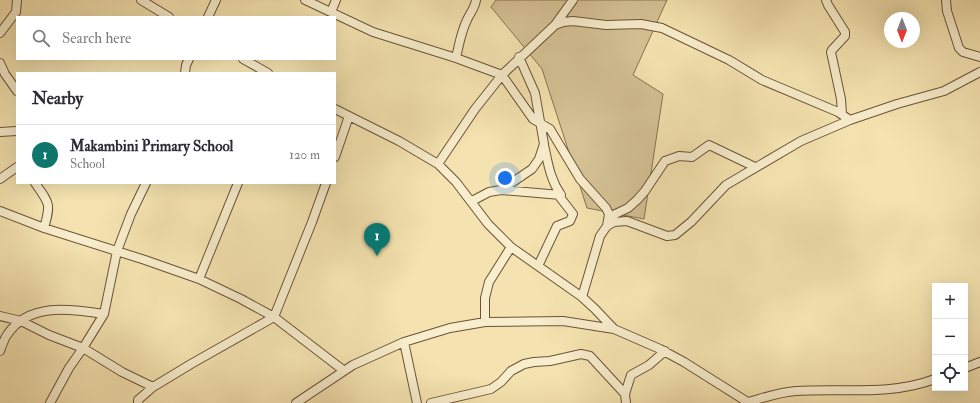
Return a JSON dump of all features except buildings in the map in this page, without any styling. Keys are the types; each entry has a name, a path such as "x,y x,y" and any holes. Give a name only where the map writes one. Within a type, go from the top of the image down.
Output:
{"street":[{"path":"0,33 16,12 17,0"},
{"path":"141,0 167,16"},
{"path":"208,16 216,0"},
{"path":"305,0 373,32 456,58 502,75 533,120 547,126 550,129 580,179 606,208 608,212 608,222"},
{"path":"331,12 336,0"},
{"path":"456,58 461,34 475,6 476,0"},
{"path":"438,164 475,109 502,75 554,25 573,0"},
{"path":"826,0 846,36 831,52 841,99 842,114"},
{"path":"946,0 947,11 959,48 963,52 980,57"},
{"path":"554,25 573,21 606,25 641,24 662,28 729,60 762,80 842,114 850,120"},
{"path":"520,57 534,90 544,144 554,186 561,195 559,196 573,214 570,221 557,226 538,266"},
{"path":"185,72 188,60"},
{"path":"245,60 266,72"},
{"path":"0,63 5,74 16,90"},
{"path":"608,222 627,221 667,236 675,235 691,222 726,185 801,141 850,120 902,102 930,96 944,91 980,72"},
{"path":"336,110 399,141 438,164 472,201 488,224 512,247 582,297 614,329"},
{"path":"336,154 349,116"},
{"path":"0,132 16,131"},
{"path":"501,190 532,170 539,159 544,144"},
{"path":"582,297 600,236 608,222 634,204 645,191 663,163 674,156 692,157 709,145 755,167"},
{"path":"0,179 16,168"},
{"path":"36,184 49,205 49,212 44,228"},
{"path":"50,403 69,368 104,314 117,251 131,214 146,184"},
{"path":"199,279 238,184"},
{"path":"138,403 138,400 153,387 190,364 274,317 326,184"},
{"path":"472,201 489,192 501,190 561,195"},
{"path":"0,214 145,260 199,279 274,317 343,370"},
{"path":"485,322 485,298 490,282 512,247"},
{"path":"0,352 8,334 20,320 33,314 50,310 69,309 104,314"},
{"path":"0,316 20,320 49,335 83,348 122,372 153,387"},
{"path":"296,403 343,370 404,342 450,328 485,322 562,321 614,329 665,351 749,403 794,391 886,390 922,384 932,380"},
{"path":"404,342 417,403"},
{"path":"626,403 625,394 631,374 649,365 665,351"},
{"path":"431,403 491,389 501,382 511,371 524,364 550,361 581,354 590,356 625,394"},
{"path":"968,367 980,362"}],"shaded area":[{"path":"496,0 667,0 633,75 663,94 644,219 587,208 542,69 491,7"}],"place":[{"name":"Makambini Primary School","path":"377,256"}]}
